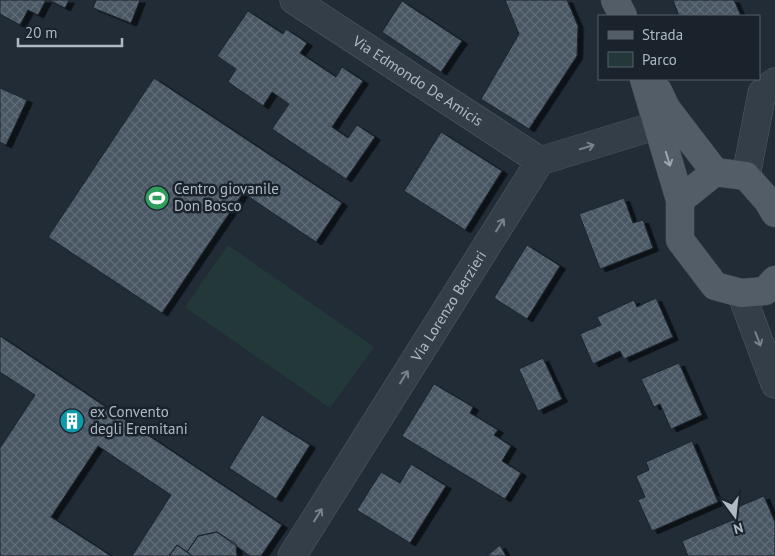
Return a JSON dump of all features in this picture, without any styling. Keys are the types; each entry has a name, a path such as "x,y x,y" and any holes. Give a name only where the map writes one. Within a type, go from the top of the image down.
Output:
{"main road":[{"path":"615,0 622,15"},
{"path":"645,80 670,128 714,172 746,176 768,201 775,213"},
{"path":"652,80 666,108 670,128 680,200 680,240 715,286 764,289"},
{"path":"680,200 714,172"}],"street":[{"name":"Via Edmondo De Amicis","path":"294,0 540,161"},
{"path":"746,176 762,93 775,82"},
{"path":"540,161 670,128"},
{"name":"Via Lorenzo Berzieri","path":"292,556 540,161"},
{"path":"764,289 775,384"}],"green space":[{"path":"228,245 374,347 330,408 185,307"}],"building":[{"path":"0,0 46,0 38,15 28,10 20,25 0,14"},
{"path":"49,0 69,0 65,8"},
{"path":"96,0 140,0 131,23 93,8"},
{"path":"505,0 567,0 578,26 577,56 529,129 481,99 519,34"},
{"path":"673,0 734,0 741,15 679,15"},
{"path":"402,1 462,41 441,72 382,32"},
{"path":"248,11 283,34 286,29 307,43 300,53 336,77 342,67 363,81 332,127 348,138 357,125 375,137 346,179 272,129 289,104 272,92 263,106 228,82 236,69 217,56"},
{"name":"Centro giovanile Don Bosco","path":"154,78 342,203 316,242 243,193 162,313 48,237"},
{"path":"0,88 27,100 6,145 0,142"},
{"path":"441,132 502,171 465,230 404,191"},
{"path":"624,198 633,223 643,220 653,248 600,269 579,214"},
{"path":"527,245 560,266 527,319 494,298"},
{"path":"656,298 673,337 624,359 620,351 593,364 580,334 601,325 597,317 634,300 637,307"},
{"name":"ex Convento degli Eremitani","path":"0,336 282,525 261,556 250,556 217,532 198,536 187,552 177,545 169,556 132,556 171,495 98,446 51,517 111,556 0,556 0,448 35,395 0,372"},
{"path":"543,358 562,399 538,411 519,369"},
{"path":"679,363 702,415 671,429 660,404 654,407 641,379"},
{"path":"434,384 473,407 470,413 498,430 494,435 511,446 502,461 521,473 505,499 402,436"},
{"path":"262,415 310,445 276,499 229,468"},
{"path":"692,441 718,502 652,531 638,500 645,497 636,476 649,470 646,462"},
{"path":"411,464 446,486 410,543 357,510 381,472 400,483"},
{"path":"764,496 775,522 775,556 688,556 682,541 738,518 733,509"},
{"path":"217,532 236,544 237,556 192,556 187,552 198,536"},
{"path":"177,545 187,552 192,556 169,556"},
{"path":"500,545 506,556 487,556"}],"place":[{"name":"Centro giovanile Don Bosco","path":"157,198"},
{"name":"ex Convento degli Eremitani","path":"72,421"}]}
